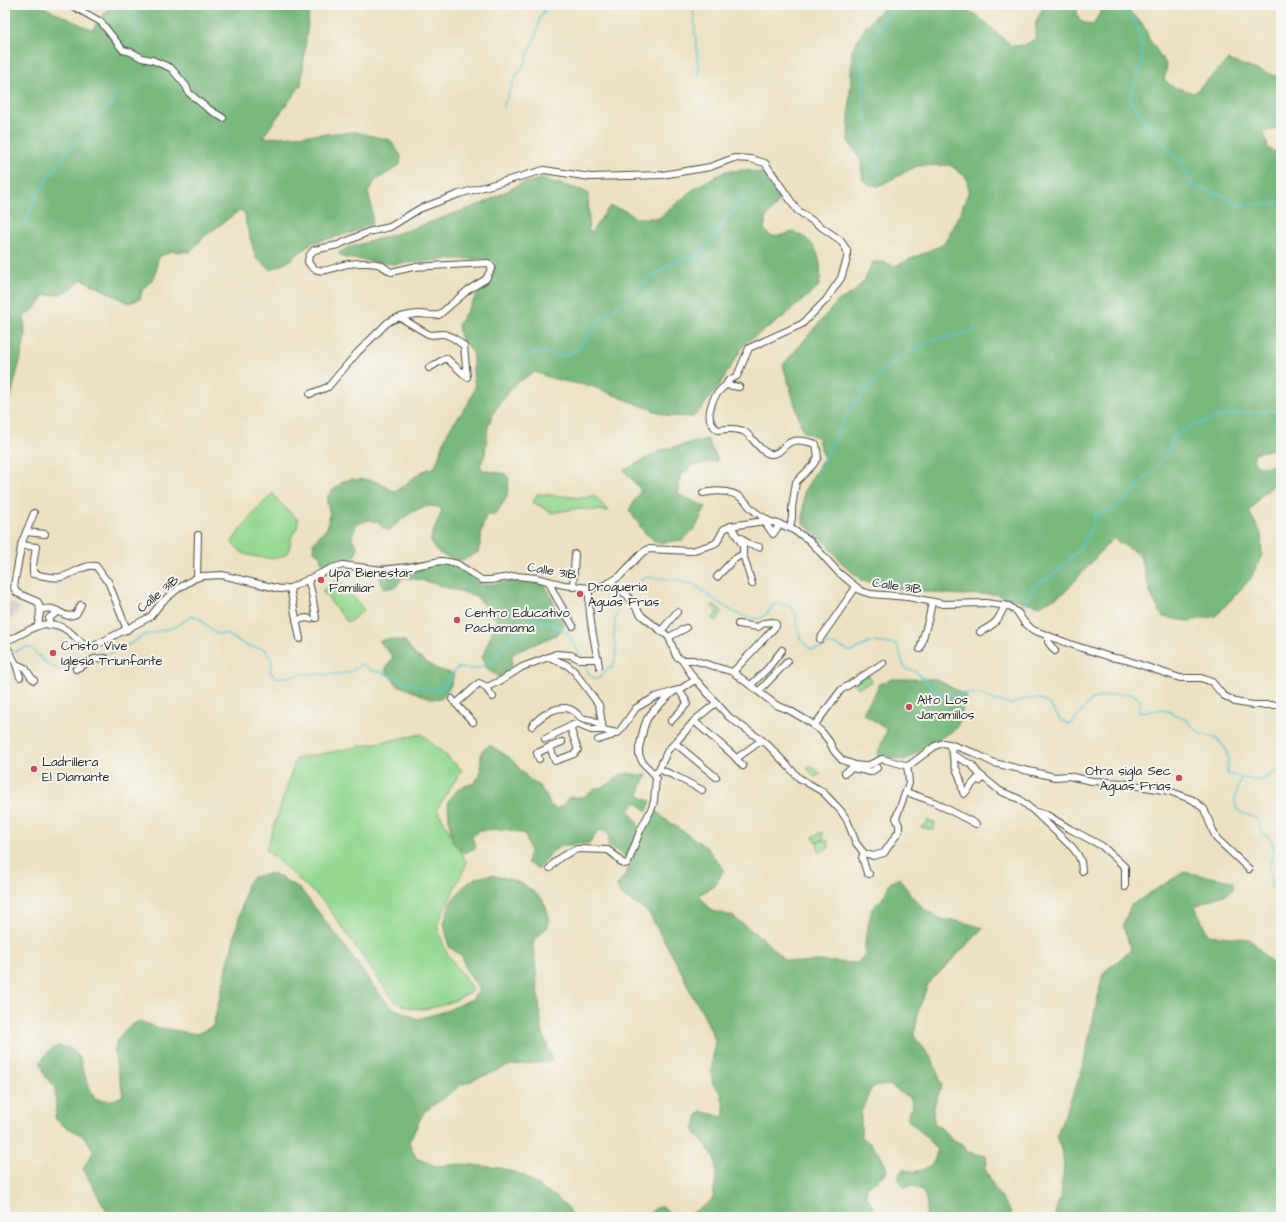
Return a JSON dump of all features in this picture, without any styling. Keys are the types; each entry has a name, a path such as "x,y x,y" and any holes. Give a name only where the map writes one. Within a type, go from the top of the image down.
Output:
{"street":[{"path":"71,5 102,22 123,50 171,68 186,86 189,94 223,118"},
{"path":"310,394 328,387 357,353 391,320 419,314 433,316 439,314 468,290 486,279 492,267 488,263 413,267 391,272 380,265 359,263 318,270 311,267 308,262 309,256 314,250 338,245 368,232 390,227 419,209 458,194 544,170 590,177 662,174 710,166 734,158 751,159 765,163 797,210 840,240 847,250 847,259 841,278 826,300 802,324 749,348 737,376 728,381 712,400 710,414 711,422 718,430 742,430 768,454 776,454 786,444 793,441 801,440 816,444 818,457 813,465 796,482 790,528"},
{"path":"401,318 428,334 432,335 443,333 451,336 464,346 467,377 446,358 430,368"},
{"path":"726,385 739,387"},
{"path":"703,493 726,491 738,495 767,521 773,534 780,524"},
{"path":"34,514 22,545 14,580 14,588 17,593 38,602 40,610 38,625"},
{"name":"Calle 31B","path":"76,669 92,654 127,630 150,617 162,602 179,588 202,576 222,575 280,588 290,588 332,568 343,565 382,570 441,561 457,564 482,580 516,576 536,578 573,587 600,587 620,576 641,554 648,549 691,551 714,544 717,542 724,529 731,526 767,521 790,528 809,540 838,572 861,591 871,594 908,597 956,605 1005,605"},
{"path":"731,526 739,537 743,546 742,554 752,584"},
{"path":"26,532 45,534"},
{"path":"197,578 198,535"},
{"path":"739,537 748,544 759,547"},
{"path":"22,545 36,547 33,574 61,578 87,567 96,566 108,581 127,630"},
{"path":"573,587 575,554"},
{"path":"717,577 733,560 742,554"},
{"path":"296,620 313,618 312,594 308,580"},
{"path":"549,582 573,626"},
{"path":"608,583 625,593 642,616 669,638 676,656 682,660 695,680 729,717 762,740 799,778 823,792 842,811 856,843 864,853 873,856 880,855 885,851 899,831 899,825 896,818 906,792 909,779 905,765 886,760 878,760 869,765 855,765 848,762 838,756 822,732 789,710 776,705 733,672 693,660 682,660"},
{"path":"820,639 856,587"},
{"path":"290,588 300,639"},
{"path":"485,687 502,680 522,667 556,654 569,655 579,659 598,662 589,606 589,588"},
{"path":"920,649 932,602"},
{"path":"40,610 54,609 65,616 74,615 79,610 81,605"},
{"path":"980,632 992,626 996,622 1005,605 1010,606 1032,629 1048,636 1110,657 1126,660 1180,678 1201,678 1212,682 1223,695 1235,702 1253,706 1281,705"},
{"path":"49,624 49,618 58,612"},
{"path":"661,631 677,612"},
{"path":"733,672 776,626 773,622 764,623 758,627 738,624"},
{"path":"20,677 15,662 5,642 38,625 49,624 67,630 92,654 105,658"},
{"path":"669,638 686,628"},
{"path":"1048,636 1048,642 1055,651"},
{"path":"751,685 768,668 782,650"},
{"path":"549,657 567,665 574,671 599,704 603,730"},
{"path":"759,692 788,660"},
{"path":"15,662 25,668 30,677 34,680"},
{"path":"814,726 841,690 883,663"},
{"path":"695,680 676,691 653,711 647,719 644,727 639,756 643,763 656,772 677,777 702,790"},
{"path":"473,722 454,702 479,683 485,687 492,697"},
{"path":"670,721 687,704 685,699 676,691"},
{"path":"598,740 619,732 636,708 655,697 676,691"},
{"path":"550,868 561,857 577,849 608,850 624,864 628,863 640,831 652,808 654,801 656,772 668,750 694,721 716,703"},
{"path":"532,726 538,718 544,714 564,708 575,711 581,718 594,721 603,730"},
{"path":"694,721 737,758 743,766"},
{"path":"545,739 577,724 595,731 603,730 616,733"},
{"path":"550,747 556,763 574,754 578,750 571,730 573,725"},
{"path":"737,758 762,740"},
{"path":"539,759 537,753 562,742"},
{"path":"675,742 716,777"},
{"path":"907,768 939,744 949,744 978,754 994,764 1055,777 1068,776 1092,781 1121,783 1170,791 1188,798 1204,810 1216,838 1249,869"},
{"path":"949,744 964,794 978,779 980,782"},
{"path":"953,755 972,764 978,773 996,788 1018,799 1035,812 1073,848 1081,862 1082,871"},
{"path":"845,773 852,768 871,772 877,768"},
{"path":"906,792 934,802 976,824"},
{"path":"1035,812 1047,815 1102,846 1125,867 1125,887"},
{"path":"864,853 862,857 867,874 869,874"}],"shaded area":[{"path":"5,602 13,603 20,609 5,626"}],"green space":[{"path":"5,5 39,5 92,30 111,5 310,5 301,85 262,138 355,132 390,140 401,156 400,165 375,181 368,192 372,208 372,224 351,233 312,243 289,261 271,270 256,258 246,224 245,213 240,210 205,236 190,252 172,251 158,257 155,276 142,291 140,299 129,303 81,279 69,290 61,294 45,295 36,308 24,316 25,336 22,353 10,399 5,404"},
{"path":"886,5 949,5 975,14 1012,46 1025,45 1035,39 1036,22 1044,5 1075,5 1077,7 1078,18 1081,21 1091,25 1094,24 1106,5 1122,5 1137,18 1145,28 1149,39 1167,66 1164,80 1174,87 1194,93 1228,60 1281,78 1281,128 1264,132 1268,148 1281,155 1281,447 1255,453 1253,460 1258,467 1281,465 1281,479 1261,496 1249,512 1261,533 1262,555 1251,578 1216,616 1188,621 1163,617 1151,595 1140,556 1113,538 1065,592 1040,606 994,594 958,595 888,587 862,581 803,523 804,491 824,458 817,437 803,431 783,365 837,302 855,291 864,281 873,262 883,262 895,266 944,244 960,214 969,190 966,177 950,165 917,166 879,186 870,185 863,180 860,159 848,140 852,50 866,26"},
{"path":"744,170 766,174 773,178 778,189 778,203 766,218 764,229 770,236 778,236 794,232 808,240 816,250 820,262 819,286 782,318 745,343 717,389 693,417 668,416 591,386 558,380 534,372 515,384 495,410 488,426 485,454 480,466 484,470 505,474 509,479 507,497 495,515 486,515 481,532 478,552 458,560 449,558 436,551 431,543 431,539 442,509 435,506 428,506 421,508 407,516 389,530 383,528 378,522 368,520 357,524 352,539 357,549 352,560 327,567 324,565 321,561 320,555 314,551 313,543 327,528 330,514 327,503 328,495 342,482 351,479 368,480 377,482 393,491 400,488 416,475 435,467 448,431 468,404 475,388 473,352 460,337 458,325 477,295 493,274 496,262 488,259 452,259 394,264 345,258 339,254 340,252 347,248 408,230 484,203 520,184 542,179 588,192 588,230 590,232 610,206 626,211 636,218 659,218 696,187 726,171"},
{"path":"707,439 718,460 692,466 680,477 678,494 706,507 696,527 683,540 657,543 644,532 629,510 641,490 624,470 662,450"},
{"path":"273,493 278,501 298,520 297,528 294,531 288,551 286,554 278,558 252,556 243,553 232,542 251,516"},
{"path":"537,494 584,498 594,495 608,511 574,509 552,513 533,502"},
{"path":"461,562 484,585 517,581 545,585 565,624 558,634 512,654 512,666 499,677 488,670 482,657 497,620 476,596 421,580 403,577 396,587 383,589 377,565"},
{"path":"339,579 364,610 348,623 322,591"},
{"path":"714,604 722,611 717,621 712,619 718,611 711,606"},
{"path":"388,639 405,641 415,655 437,669 454,674 451,685 442,698 432,699 397,685 385,670 393,657 379,641"},
{"path":"868,674 872,681 858,688 854,682"},
{"path":"892,679 936,679 967,696 957,728 905,760 877,755 887,730 863,713 880,684"},
{"path":"422,734 462,770 437,809 467,863 437,925 446,952 473,990 444,1005 419,1009 394,1001 325,903 266,850 296,759"},
{"path":"490,745 510,758 528,778 540,787 547,797 550,805 557,809 565,804 569,797 584,796 595,788 609,784 617,776 628,774 648,776 641,786 639,794 643,798 651,801 647,811 636,802 629,810 639,827 627,858 608,846 609,833 599,830 589,843 563,845 552,852 539,869 527,863 530,852 525,834 506,829 480,830 472,837 476,848 464,853 453,842 449,820 448,801 459,788 474,783 480,775 481,752"},
{"path":"811,765 821,774 815,777 807,768"},
{"path":"655,811 706,847 724,869 715,886 699,895 712,911 732,916 764,940 785,960 802,963 817,961 857,963 865,954 865,941 872,908 883,898 890,883 899,878 911,895 924,909 943,920 958,921 984,928 928,984 919,1009 914,1036 932,1059 942,1085 933,1109 934,1123 955,1142 962,1143 965,1146 966,1151 986,1156 987,1164 985,1169 997,1193 1007,1206 1011,1217 925,1217 927,1206 923,1193 911,1185 906,1188 903,1186 899,1177 903,1169 916,1171 925,1169 935,1159 937,1150 908,1120 908,1114 913,1107 911,1099 889,1085 872,1087 861,1111 861,1136 874,1147 883,1159 887,1171 867,1187 866,1196 880,1217 685,1217 713,1199 715,1185 715,1160 694,1131 698,1114 701,1111 722,1117 724,1114 724,1105 721,1093 713,1084 711,1072 715,1040 702,1011 648,912 620,894 617,885 629,867 646,826"},
{"path":"928,820 935,823 933,830 922,828"},
{"path":"822,832 824,839 816,842 813,837"},
{"path":"827,840 829,848 819,852 817,842"},
{"path":"1184,872 1232,881 1234,886 1231,892 1195,906 1208,935 1250,939 1281,973 1281,1217 1055,1217 1062,1190 1064,1162 1057,1134 1082,1071 1103,973 1131,950 1123,925 1131,905"},
{"path":"274,873 301,890 339,938 373,986 391,1007 418,1019 446,1011 472,999 480,990 466,970 462,956 449,947 444,923 450,903 464,886 475,878 491,875 513,880 526,886 542,899 550,920 547,928 541,932 533,943 542,1031 552,1060 551,1062 511,1065 461,1085 424,1112 409,1142 416,1158 436,1166 464,1164 500,1168 523,1175 543,1190 556,1197 569,1209 572,1217 110,1217 83,1169 93,1152 90,1145 81,1135 60,1123 55,1118 55,1086 46,1078 40,1062 50,1050 58,1046 69,1048 79,1056 82,1068 94,1098 113,1100 123,1095 115,1053 116,1044 120,1036 127,1028 139,1021 155,1027 197,1034 213,1026 247,884 253,877"},
{"path":"661,1206 675,1217 645,1217 656,1208"}],"waterway":[{"path":"135,30 136,5"},
{"path":"503,108 514,80 524,65 536,35 540,17 548,5"},
{"path":"693,5 699,76"},
{"path":"876,170 880,141 868,126 864,107 863,61 868,45 897,5"},
{"path":"1123,5 1125,13 1134,19 1142,43 1142,65 1130,96 1131,103 1145,119 1158,138 1180,161 1193,186 1218,193 1238,205 1281,203"},
{"path":"24,226 37,194 68,151 110,106 121,90"},
{"path":"520,362 531,353 536,352 564,356 577,350 601,319 657,273 674,262 696,256 707,245 747,192 760,183"},
{"path":"819,469 848,412 887,367 908,352 929,342 978,329"},
{"path":"1020,609 1034,586 1055,574 1079,549 1090,532 1096,515 1114,509 1127,498 1167,455 1173,437 1192,425 1227,415 1281,410"},
{"path":"627,593 631,587 646,577 680,580 685,584 692,583 734,612 752,618 760,618 765,616 773,605 776,604 790,606 795,612 800,638 810,649 820,649 827,645 836,645 851,652 871,642 897,644 906,669 915,671 941,696 966,693 980,694 993,700 1011,704 1027,699 1040,699 1049,704 1061,720 1069,724 1072,723 1092,699 1117,694 1133,694 1141,701 1139,713 1163,709 1185,719 1201,734 1215,737 1226,749 1228,757 1227,774 1253,780 1262,780 1281,769"},
{"path":"583,661 589,674 595,679 600,678 604,672 614,666 616,653 614,636 615,622 619,605 625,597"},
{"path":"102,655 108,654 130,644 144,635 175,627 191,616 199,618 216,634 227,634 247,646 265,649 272,661 270,672 275,677 306,674 333,675 349,672 362,664 371,671 381,672 417,686 440,690 457,668 476,669 493,662 508,639 532,620 547,621 568,633 581,657"},
{"path":"12,653 26,647 31,648 44,661 58,669 73,667 90,658"},
{"path":"1241,777 1235,797 1236,808 1242,813 1256,818 1262,832 1271,840 1274,850 1268,871 1271,876 1271,886 1281,895"},
{"path":"1281,925 1281,934"}],"place":[{"name":"Upa Bienestar Familiar","path":"321,580"},
{"name":"Drogueria Aguas Frias","path":"580,594"},
{"name":"Centro Educativo Pachamama","path":"457,620"},
{"name":"Cristo Vive Iglesia Triunfante","path":"53,653"},
{"name":"Alto Los Jaramillos","path":"909,707"},
{"name":"Ladrillera El Diamante","path":"34,769"},
{"name":"Otra sigla Sec Aguas Frias","path":"1179,778"}]}
